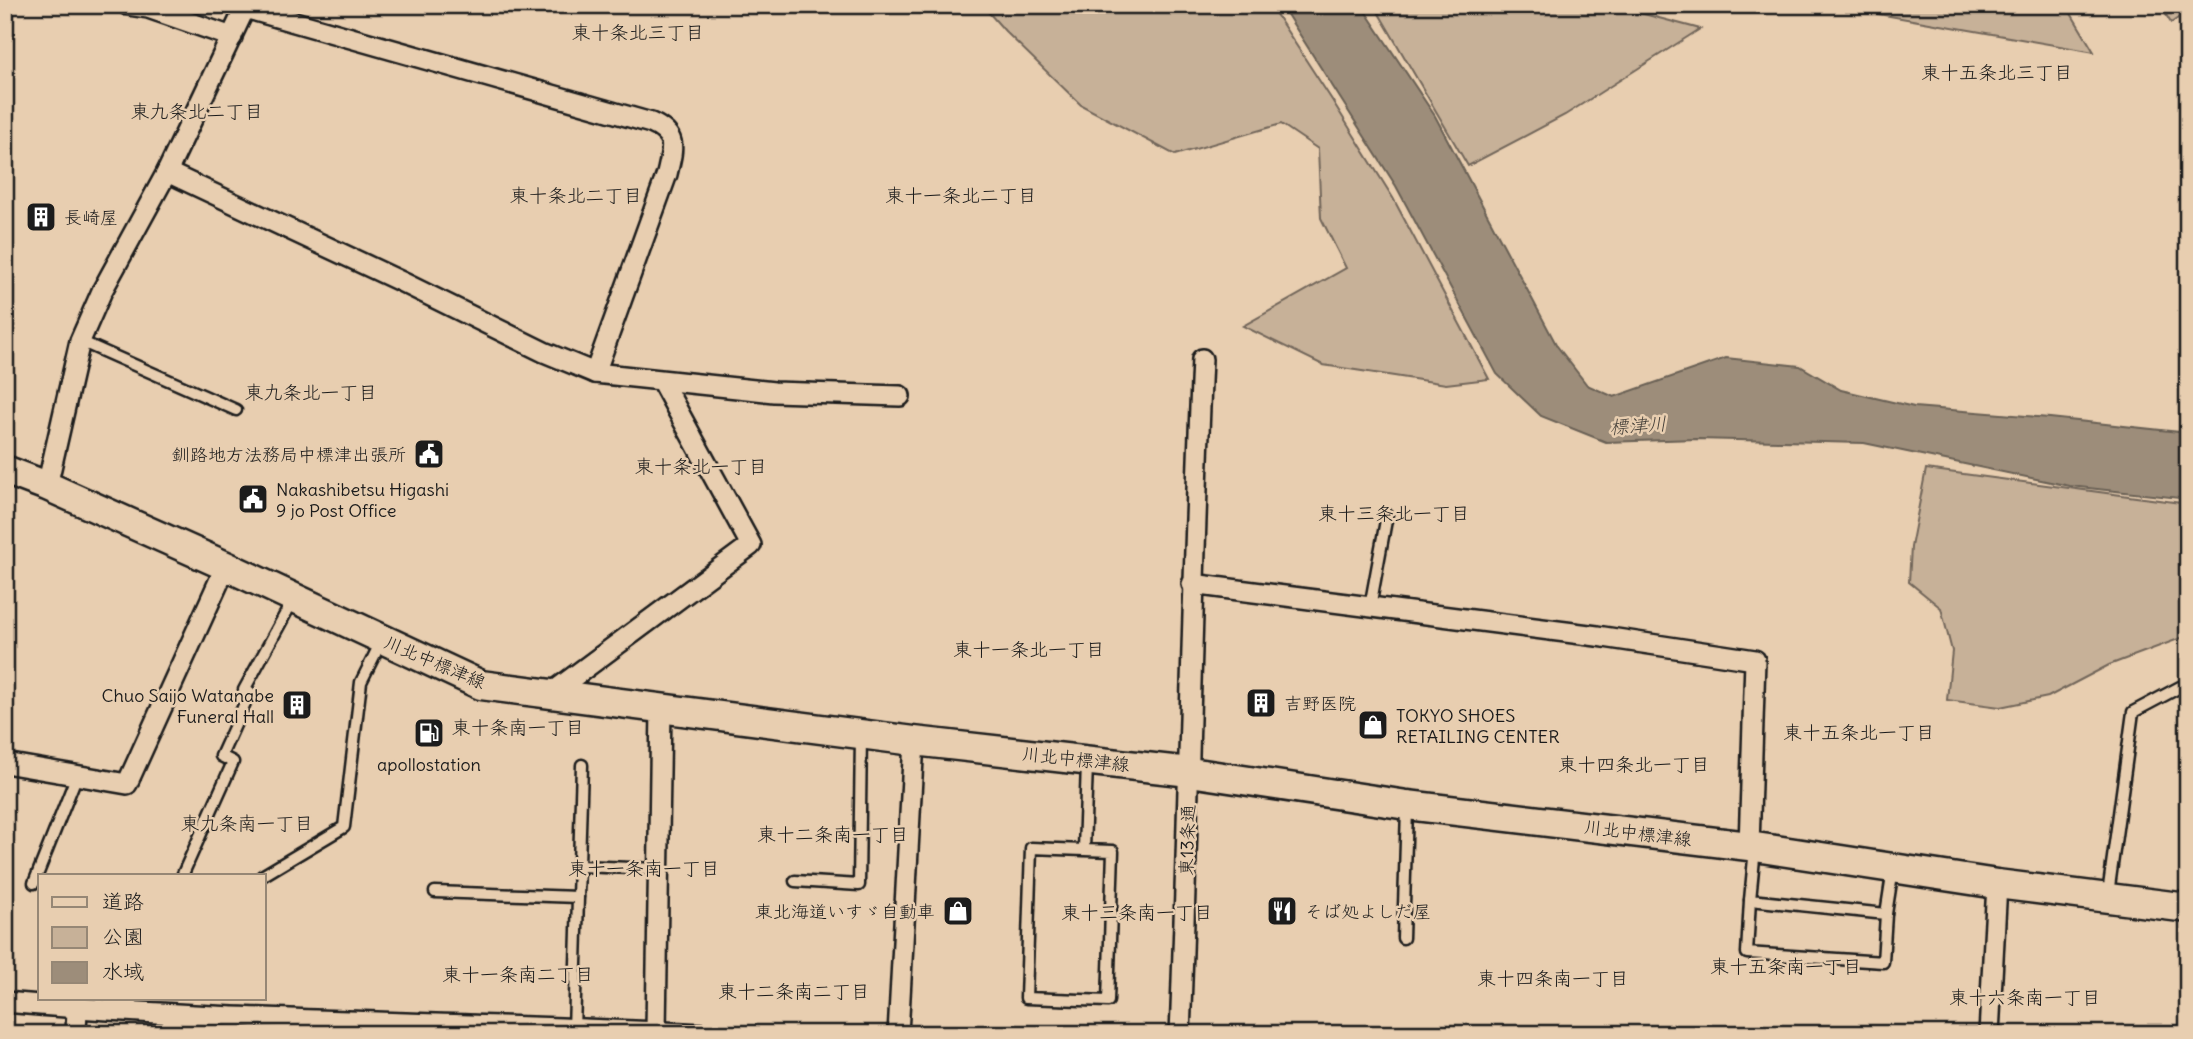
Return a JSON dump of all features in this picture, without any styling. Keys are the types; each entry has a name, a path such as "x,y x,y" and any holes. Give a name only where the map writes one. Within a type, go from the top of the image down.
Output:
{"main road":[{"name":"川北中標津線","path":"5,470 226,566 481,685 914,741 1190,772 1407,805 1752,847 1997,884 2188,908"}],"street":[{"path":"128,5 148,8 232,37"},
{"path":"47,486 80,341 102,291 167,172 245,8 651,123 666,130 672,141 667,174 595,373"},
{"path":"167,172 390,276 544,352 595,373 775,392 900,396"},
{"name":"東13条通","path":"1181,1034 1190,772 1192,584 1202,359"},
{"path":"549,695 751,545 662,382"},
{"path":"5,763 127,784 226,566"},
{"path":"1192,584 1597,636 1755,660 1752,847"},
{"path":"656,1031 661,708"},
{"path":"898,1034 914,741"},
{"path":"1989,1034 1997,884"},
{"path":"5,1002 361,1028 574,1030 616,1033 656,1031 702,1034"},
{"path":"76,1034 77,1008"}],"lane":[{"path":"80,341 236,410"},
{"path":"1370,607 1387,515"},
{"path":"183,874 233,762 221,756 250,692 244,690 294,598"},
{"path":"265,874 344,827 360,682 382,640"},
{"path":"2108,896 2133,712 2180,687"},
{"path":"795,881 859,886 861,734"},
{"path":"1084,850 1087,760"},
{"path":"574,1030 582,765"},
{"path":"34,883 77,775"},
{"path":"1403,938 1407,805"},
{"path":"1752,847 1747,953 1883,962 1893,868"},
{"path":"1031,848 1084,850 1113,851 1108,1001 1026,998 1031,848"},
{"path":"579,866 658,869"},
{"path":"435,892 578,897"},
{"path":"1750,900 1886,914"}],"green space":[{"path":"982,5 1270,5 1393,198 1489,379 1446,384 1323,365 1243,326 1346,268 1321,218 1318,149 1281,124 1175,155 1081,105"},
{"path":"1374,5 1610,5 1700,29 1565,115 1468,166"},
{"path":"1827,5 2066,5 2094,52"},
{"path":"2160,5 2188,5 2188,11 2171,23"},
{"path":"1926,469 2188,504 2188,640 2181,638 2109,665 2048,697 2000,707 1947,700 1952,651 1941,608 1909,582 1911,547"}],"water":[{"name":"標津川","path":"1281,5 1361,5 1435,116 1557,346 1587,385 1614,397 1726,358 1800,366 1841,390 1914,407 2188,433 2188,499 2070,486 1864,443 1696,439 1606,442 1541,416 1497,374 1396,186"}],"place":[{"name":"長崎屋","path":"41,217"},
{"name":"釧路地方法務局中標津出張所","path":"429,454"},
{"name":"Nakashibetsu Higashi 9 jo Post Office","path":"253,499"},
{"name":"吉野医院","path":"1261,703"},
{"name":"Chuo Saijo Watanabe Funeral Hall","path":"297,705"},
{"name":"TOKYO SHOES RETAILING CENTER","path":"1373,725"},
{"name":"apollostation","path":"429,733"},
{"name":"東北海道いすゞ自動車","path":"958,911"},
{"name":"そば処よしだ屋","path":"1282,911"}],"district":[{"name":"東十条北三丁目","path":"638,32"},
{"name":"東十五条北三丁目","path":"1997,72"},
{"name":"東九条北二丁目","path":"197,111"},
{"name":"東十条北二丁目","path":"576,195"},
{"name":"東十一条北二丁目","path":"961,195"},
{"name":"東九条北一丁目","path":"311,392"},
{"name":"東十条北一丁目","path":"701,466"},
{"name":"東十三条北一丁目","path":"1394,513"},
{"name":"東十一条北一丁目","path":"1029,649"},
{"name":"東十条南一丁目","path":"518,727"},
{"name":"東十五条北一丁目","path":"1859,732"},
{"name":"東十四条北一丁目","path":"1634,764"},
{"name":"東九条南一丁目","path":"247,823"},
{"name":"東十二条南一丁目","path":"833,834"},
{"name":"東十一条南一丁目","path":"644,868"},
{"name":"東十三条南一丁目","path":"1137,912"},
{"name":"東十五条南一丁目","path":"1786,966"},
{"name":"東十一条南二丁目","path":"518,974"},
{"name":"東十四条南一丁目","path":"1553,978"},
{"name":"東十二条南二丁目","path":"794,991"},
{"name":"東十六条南一丁目","path":"2025,997"}]}
